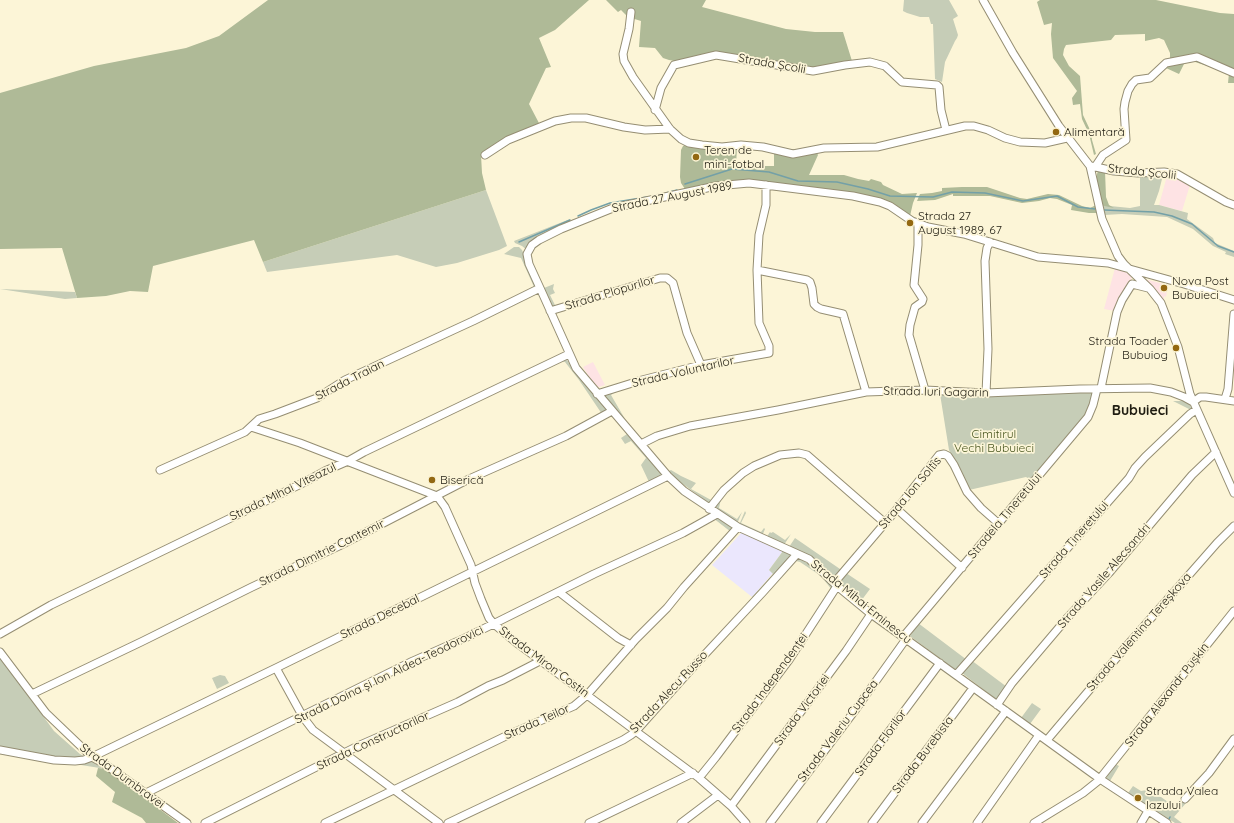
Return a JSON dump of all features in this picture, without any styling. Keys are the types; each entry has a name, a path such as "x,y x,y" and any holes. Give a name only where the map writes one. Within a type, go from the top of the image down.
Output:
{"street":[{"path":"983,0 1013,53 1067,138 1092,167 1102,219 1118,256 1124,264 1150,289 1161,303 1173,332 1196,410 1234,492"},
{"path":"631,12 624,61 633,77 656,110 670,129 681,139 702,145 722,147 741,145 763,147 793,154 824,148 877,147 965,126 974,126 988,130 1005,138 1020,142 1045,143 1067,138"},
{"name":"Strada Școlii","path":"656,110 660,88 674,65 706,57 716,55 813,71 870,62 885,66 902,82 937,85 946,130"},
{"path":"1092,167 1103,155 1126,140 1124,108 1128,90 1136,80 1150,78 1166,63 1197,57 1234,73"},
{"path":"485,155 508,140 555,121 571,118 586,118 624,127 645,130 670,129"},
{"name":"Strada Școlii","path":"1092,167 1138,173 1164,172 1177,174 1234,205"},
{"name":"Strada 27 August 1989","path":"527,254 532,246 539,240 561,229 613,208 716,186 750,184 766,185 853,196 880,202 890,206 912,221 928,227 964,234 1038,257 1108,263 1234,300"},
{"path":"766,185 766,205 759,235 757,270 807,280 810,282 814,304 817,307 843,314 866,392"},
{"path":"918,224 918,245 914,285 923,299 922,302 915,307 910,325 909,336 925,390"},
{"path":"986,393 988,349 985,261 987,248 990,242"},
{"name":"Strada Mihai Eminescu","path":"527,254 529,264 576,368 668,476 684,491 738,528 797,554 815,564 835,584 871,614 1100,779 1167,823"},
{"name":"Strada Voluntarilor","path":"598,394 642,380 701,365 769,353 769,346 759,323 757,270"},
{"name":"Strada Plopurilor","path":"550,311 660,278 664,277 670,279 673,283 687,333 701,365"},
{"name":"Stradela Tineretului","path":"905,638 998,523 1088,417 1099,389 1117,312 1122,300 1132,284 1150,289"},
{"name":"Strada Traian","path":"160,470 245,432 254,422 259,419 317,398 345,380 540,288"},
{"path":"1225,399 1228,389 1234,314"},
{"name":"Strada Mihai Viteazul","path":"0,634 51,605 303,483 324,470 348,461 569,354"},
{"name":"Strada Iuri Gagarin","path":"641,444 657,436 690,426 866,392 925,390 986,393 1150,388 1171,392 1193,402"},
{"path":"1193,402 1200,397 1234,401"},
{"name":"Strada Tineretului","path":"956,675 1129,478 1135,468 1190,414 1196,410"},
{"name":"Strada Dimitrie Cantemir","path":"32,694 339,546 469,479 566,436 612,411"},
{"path":"251,427 300,443 437,496"},
{"path":"710,509 724,490 748,470 776,456 785,453 799,452 807,455 885,523"},
{"name":"Strada Vasile Alecsandri","path":"997,705 1012,683 1068,617 1109,572 1192,475 1216,452"},
{"name":"Strada Ion Soltîs","path":"835,584 939,455 944,454 948,456 967,492 981,508 998,523"},
{"name":"Strada Decebal","path":"0,750 54,760 75,761 92,757 668,476"},
{"name":"Strada Miron Costin","path":"437,496 445,507 471,565 481,599 489,618 494,624 540,661 587,694 696,776 731,806 746,823"},
{"path":"897,509 962,568"},
{"name":"Strada Doina și Ion Aldea-Teodorovici","path":"146,793 303,717 413,661 494,624 717,514"},
{"name":"Strada Valentina Tereșkova","path":"1047,740 1124,649 1217,543 1234,526"},
{"name":"Strada Teilor","path":"325,823 508,735 574,706 667,608 684,587 738,528"},
{"name":"Strada Alecu Russo","path":"448,823 623,740 636,731 797,554"},
{"name":"Strada Independenței","path":"590,823 696,776 716,757 789,660 835,584"},
{"path":"559,592 618,638 631,645"},
{"name":"Strada Alexandr Pușkin","path":"1034,823 1083,793 1100,779 1234,611"},
{"name":"Strada Victoriei","path":"731,806 871,614"},
{"name":"Strada Valeriu Cupcea","path":"770,823 851,715 905,638"},
{"name":"Strada Dumbravei","path":"0,652 46,713 92,757 146,793 187,823"},
{"name":"Strada Constructorilor","path":"206,823 392,730 458,702 540,661"},
{"name":"Strada Florilor","path":"821,823 940,664"},
{"path":"276,668 303,717 313,730 438,823"},
{"name":"Strada Burebista","path":"872,823 973,688"},
{"path":"922,823 1006,711"},
{"path":"977,823 1039,735"},
{"path":"1185,799 1209,773 1234,739"},
{"path":"681,823 718,795"},
{"path":"1141,823 1148,810"}],"shaded area":[{"path":"1167,176 1190,185 1182,211 1159,205"},
{"path":"1115,268 1126,272 1132,277 1115,311 1104,309"},
{"path":"1144,279 1168,285 1166,297 1164,296 1164,299 1161,300"},
{"path":"593,362 605,385 599,387 594,385 583,367"},
{"path":"742,532 783,551 769,570 773,573 752,597 712,565"}],"green space":[{"path":"268,0 589,0 555,30 539,38 551,67 546,68 529,104 540,125 481,155 482,173 486,190 263,262 254,240 153,266 148,292 130,291 106,296 77,298 62,248 0,249 0,93 94,66 186,48 219,36"},
{"path":"606,0 706,0 702,7 786,29 815,32 843,32 852,61 820,69 717,52 680,62 669,60 663,58 655,48 639,47 641,21 628,17 621,10 618,12"},
{"path":"904,0 949,0 958,16 953,19 958,35 945,62 942,82 935,79 933,24 931,24 929,17 920,17 903,11"},
{"path":"1040,0 1156,0 1220,13 1234,14 1234,83 1228,83 1229,73 1192,61 1185,62 1179,74 1166,68 1170,58 1170,53 1164,40 1159,38 1145,41 1145,34 1115,35 1111,40 1066,45 1063,55 1069,66 1080,76 1083,115 1091,132 1096,154 1094,155 1089,134 1082,119 1080,104 1073,105 1072,98 1077,91 1053,58 1051,34 1052,23 1044,25 1037,2"},
{"path":"685,145 722,148 737,147 736,166 774,166 774,152 821,151 817,153 818,155 809,175 844,175 869,181 871,179 881,182 883,185 902,194 917,193 910,216 886,200 863,195 718,183 685,189 681,183 680,177 681,150"},
{"path":"1098,171 1105,171 1106,197 1109,205 1114,208 1100,205 1097,187"},
{"path":"1163,175 1154,205 1188,213 1187,219 1213,238 1215,243 1234,251 1234,257 1225,254 1226,252 1213,246 1193,229 1167,217 1122,214 1104,215 1100,205 1130,208 1140,206 1140,176"},
{"path":"987,187 1027,199 1048,194 1059,195 1082,206 1090,208 1096,205 1098,213 1071,210 1072,205 1050,198 1022,203 990,196 953,196 953,194 935,200 917,201 920,194 942,191 942,188"},
{"path":"486,190 507,246 499,250 457,263 436,267 397,255 267,272 263,262"},
{"path":"570,219 571,223 527,250 514,241"},
{"path":"514,247 519,247 522,250 530,269 534,287 521,258 504,254"},
{"path":"554,284 553,289 555,293 550,295 556,307 553,308 544,288"},
{"path":"0,289 75,292 77,298 65,299"},
{"path":"567,360 577,375 607,410 606,412 602,414 565,362 560,361"},
{"name":"Cimitirul Vechi Bubuieci","path":"1083,390 1092,391 1091,406 1088,415 1038,474 1029,479 1026,477 969,490 949,450 940,394 1001,395 1078,391 1078,393 1083,393"},
{"path":"613,391 614,393 611,395 625,419 605,397 606,394"},
{"path":"1173,401 1183,401 1188,403 1192,408 1191,410"},
{"path":"613,416 662,474 661,476 649,482 641,465 646,458 631,441 625,444 621,438 627,434"},
{"path":"671,470 696,483 691,489 711,500 709,503 676,479 669,471"},
{"path":"721,499 719,508 737,519 742,512 737,524 715,509"},
{"path":"745,511 746,513 741,523 761,532 764,528 765,529 762,536 739,525"},
{"path":"717,517 733,527 734,530 731,532 713,518"},
{"path":"770,532 773,532 785,540 791,534 784,545 766,538"},
{"path":"795,538 840,569 844,569 833,578 789,547"},
{"path":"783,551 790,553 792,556 754,599 752,597 773,574 769,570"},
{"path":"801,559 821,573 833,585 832,590 821,576 800,562 796,561"},
{"path":"846,573 870,589 861,601 838,582"},
{"path":"918,623 967,660 957,671 910,636"},
{"path":"0,657 54,731 80,754 106,769 0,752"},
{"path":"971,660 1007,687 997,700 962,673"},
{"path":"220,675 225,676 229,683 217,689 212,678"},
{"path":"1032,703 1041,709 1030,724 1021,718"},
{"path":"1115,764 1119,766 1110,781 1106,778"},
{"path":"98,768 106,769 178,823 146,823 142,818 112,802 115,792 96,776"},
{"path":"1133,786 1141,791 1147,790 1151,793 1151,796 1161,797 1175,807 1183,799 1186,803 1174,817 1182,823 1175,823 1128,793"}],"waterway":[{"path":"685,184 732,169 769,172 798,181 837,182 890,196 933,197 952,192 985,193 1023,201 1057,196 1078,207 1095,209"},
{"path":"666,193 677,190"},
{"path":"578,216 610,203 647,197"},
{"path":"1104,210 1154,212 1172,216 1192,224 1218,246 1234,252"},
{"path":"519,242 570,220"}],"place":[{"name":"Alimentară","path":"1056,132"},
{"name":"Teren de mini-fotbal","path":"696,157"},
{"name":"Strada 27 August 1989, 67","path":"910,223"},
{"name":"Nova Post Bubuieci","path":"1164,288"},
{"name":"Strada Toader Bubuiog","path":"1176,348"},
{"name":"Biserică","path":"432,480"},
{"name":"Strada Valea Iazului","path":"1138,798"}],"district":[{"name":"Bubuieci","path":"1140,411"}]}
